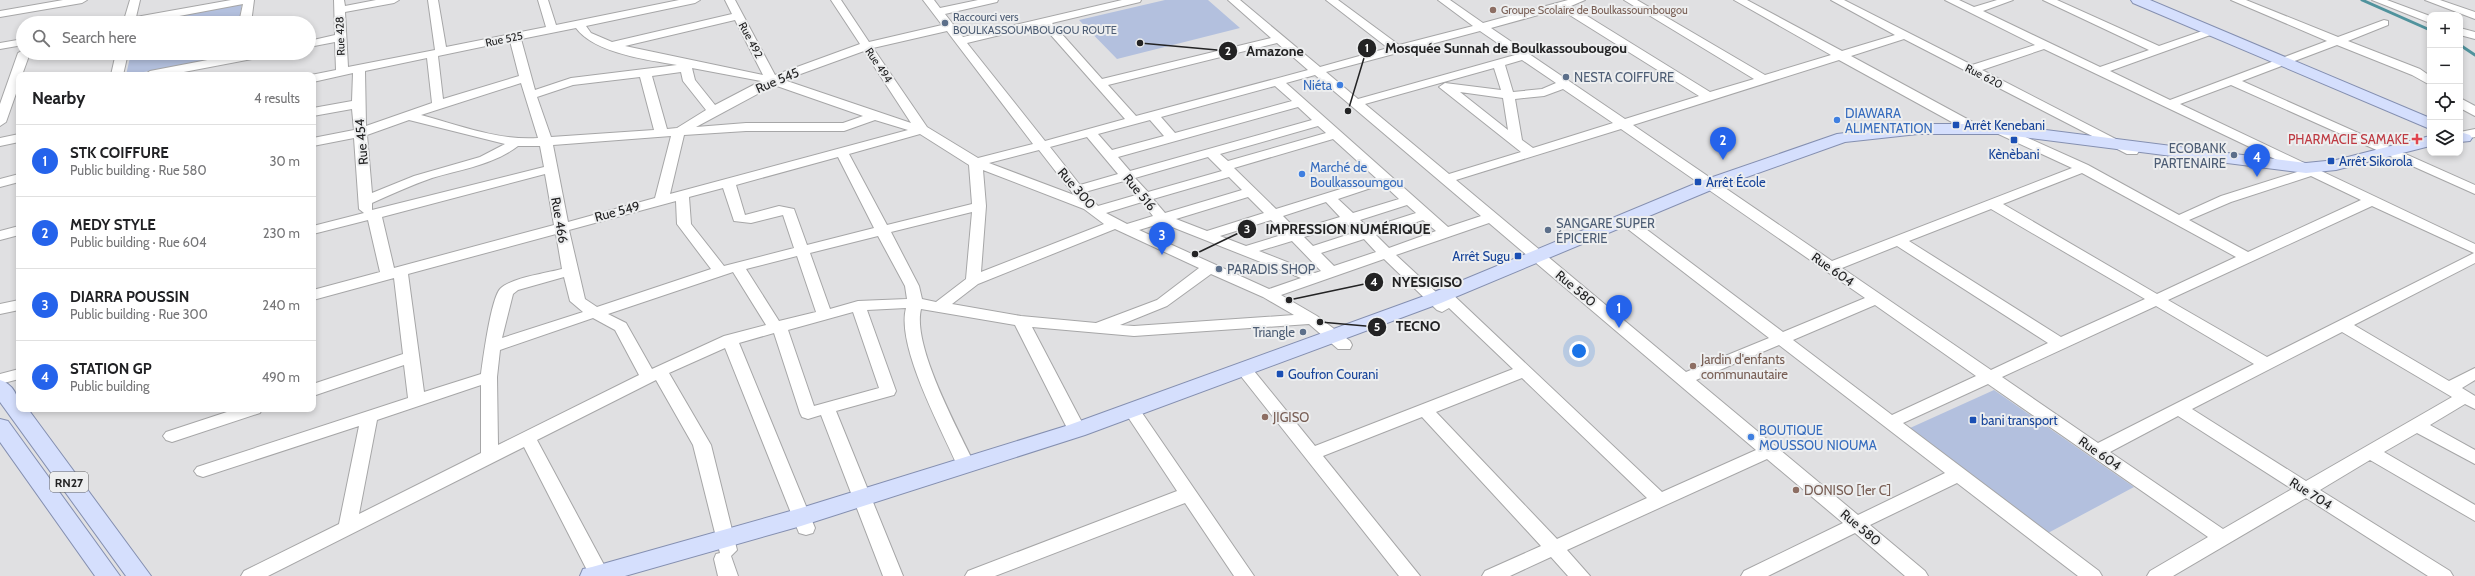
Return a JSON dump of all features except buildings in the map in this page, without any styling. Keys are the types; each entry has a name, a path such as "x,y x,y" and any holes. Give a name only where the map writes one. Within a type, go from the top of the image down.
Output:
{"main road":[{"path":"2138,0 2427,123"},
{"path":"636,576 726,556 803,523 1135,416 1248,375 1340,341 1443,300 1714,186 1843,136 1888,131 1975,128 2310,172 2346,170 2396,155 2427,142"},
{"path":"1714,186 1863,139 1946,134 2007,133"},
{"path":"2396,155 2427,150"},
{"name":"RN27","path":"0,387 16,409"},
{"name":"RN27","path":"18,412 139,576"},
{"path":"863,504 966,465 1077,430 1135,416"},
{"name":"RN27","path":"0,426 108,576"},
{"path":"597,575 726,556"}],"street":[{"path":"0,14 82,0"},
{"path":"130,16 135,0"},
{"path":"162,16 249,0 246,16"},
{"path":"339,5 394,0"},
{"path":"433,0 438,105"},
{"path":"544,0 552,29"},
{"name":"Rue 525","path":"316,77 579,24 641,5 695,0"},
{"name":"Rue 492","path":"730,0 772,80"},
{"name":"Rue 494","path":"836,0 922,130"},
{"name":"Rue 300","path":"928,0 1093,209 1121,227 1268,294 1312,319 1340,341"},
{"path":"938,12 993,0"},
{"path":"960,41 1136,0"},
{"name":"Rue 580","path":"1233,0 1918,576"},
{"path":"1331,0 1396,49"},
{"name":"Rue 604","path":"1443,0 2223,538"},
{"path":"976,163 1089,131 1580,0"},
{"path":"1629,0 1764,80"},
{"path":"1739,0 1975,128"},
{"path":"1842,3 1865,0"},
{"path":"1950,0 2475,249"},
{"path":"1973,11 2008,0"},
{"path":"2048,0 2159,50"},
{"path":"2236,0 2416,72 2427,80"},
{"path":"2377,0 2427,19"},
{"path":"2430,0 2475,16"},
{"name":"Rue 620","path":"1842,3 2126,148"},
{"name":"Rue 428","path":"339,5 342,72"},
{"path":"1562,5 1709,97"},
{"path":"197,9 198,16"},
{"path":"611,46 739,16"},
{"path":"1044,21 1133,120"},
{"path":"2170,104 2384,23"},
{"path":"579,24 587,35 611,46 686,65 704,66 772,80 875,116 922,130 976,163 1093,209 1145,197 1336,134"},
{"name":"Rue 545","path":"678,133 713,110 772,80 866,46 950,28"},
{"path":"2100,71 2212,31"},
{"path":"1447,179 1906,35"},
{"path":"316,42 340,37"},
{"name":"Rue 466","path":"515,37 530,95 546,142 570,271 578,300 595,313 621,327 702,445 726,556"},
{"path":"1100,83 1279,39"},
{"path":"0,46 16,43"},
{"path":"1972,70 2045,45"},
{"path":"1356,103 1440,83 1499,62 1524,56"},
{"path":"17,72 22,60"},
{"path":"118,72 120,60"},
{"path":"200,60 200,65"},
{"path":"165,72 220,60"},
{"path":"1499,62 1516,126 1516,141"},
{"path":"530,95 571,82 686,65"},
{"path":"686,65 689,81 713,110"},
{"name":"Rue 454","path":"359,68 358,104 367,200 370,215 394,272 411,358 417,400"},
{"path":"645,72 662,134"},
{"path":"0,122 16,76"},
{"path":"316,141 360,133 438,105 525,78"},
{"path":"1276,81 1446,233"},
{"path":"2232,81 2475,190"},
{"path":"1440,83 1509,95 1529,95 1565,84"},
{"path":"1440,83 1531,153"},
{"path":"1109,155 1300,103"},
{"path":"316,111 358,104"},
{"path":"2463,104 2475,112"},
{"path":"1152,115 1173,138"},
{"path":"409,116 515,142 546,142 746,127 844,127 875,116"},
{"path":"1077,190 1321,121"},
{"path":"1229,122 1249,141"},
{"name":"Rue 549","path":"316,294 561,226 922,130"},
{"name":"Rue 516","path":"1089,131 1162,218 1248,250 1315,278"},
{"path":"662,199 678,133"},
{"path":"2007,133 2083,168 2248,258"},
{"path":"0,142 16,139"},
{"path":"367,200 404,183 486,158 506,149 515,142"},
{"path":"841,151 912,286 915,303 912,325 917,355 966,465"},
{"path":"1211,152 1331,272"},
{"path":"973,281 979,206 976,163"},
{"path":"1830,267 2083,168"},
{"path":"316,229 551,169"},
{"path":"2178,220 2226,199 2310,172"},
{"path":"0,183 16,179"},
{"path":"1208,235 1386,179"},
{"path":"728,182 739,218 749,219 786,210 802,250 824,314"},
{"path":"937,308 973,281 1121,227 1162,218 1251,192"},
{"path":"682,194 684,224 720,272"},
{"path":"1329,198 1386,253 1525,371 1660,500"},
{"path":"1248,250 1409,200"},
{"path":"1891,422 2373,200"},
{"path":"1992,204 2266,364"},
{"path":"492,348 737,267 979,206"},
{"path":"1310,252 1426,215"},
{"path":"1268,294 1492,217"},
{"path":"1629,223 2092,576"},
{"path":"0,236 16,231"},
{"path":"1898,240 2060,344"},
{"path":"2098,451 2475,257"},
{"path":"737,267 777,326 808,413 888,390 858,306"},
{"path":"1098,328 1162,302 1209,268"},
{"path":"490,456 489,377 492,348 509,289 570,271"},
{"path":"1684,379 1877,299"},
{"path":"251,576 654,374 730,340 824,314 858,306 915,303 937,308 1021,321 1134,331 1312,319"},
{"path":"0,309 16,305"},
{"path":"1021,321 1077,430"},
{"path":"2342,326 2470,400"},
{"path":"730,340 803,523"},
{"path":"316,389 411,358"},
{"path":"1311,454 1525,371"},
{"path":"2449,388 2475,373"},
{"path":"0,378 16,375"},
{"path":"1248,375 1410,576"},
{"path":"203,471 489,377"},
{"path":"2157,576 2417,425 2470,400"},
{"path":"827,408 863,504 893,576"},
{"name":"Rue 704","path":"2179,409 2444,576"},
{"path":"1425,410 1580,576"},
{"path":"172,436 241,412"},
{"path":"347,528 369,416"},
{"path":"1135,416 1188,494 1240,575"},
{"path":"2417,425 2475,458"},
{"path":"527,437 597,575"},
{"path":"1492,576 1769,451"},
{"path":"2370,452 2475,514"},
{"path":"1751,576 1959,474"},
{"path":"975,576 1188,494"}],"shaded area":[{"path":"1165,0 1208,0 1240,28 1117,59 1079,20"},
{"path":"242,2 240,16 172,16"},
{"path":"129,60 215,60 144,72 127,72"},
{"path":"1994,390 2134,487 2048,533 1910,428"}],"waterway":[{"path":"2362,0 2427,29"},
{"path":"2463,47 2475,55"}],"place":[{"name":"Groupe Scolaire de Boulkassoumbougou","path":"1493,10"},
{"name":"Raccourci vers BOULKASSOUMBOUGOU ROUTE","path":"945,23"},
{"name":"Amazone","path":"1140,43"},
{"name":"NESTA COIFFURE","path":"1566,77"},
{"name":"Niéta","path":"1340,85"},
{"name":"Mosquée Sunnah de Boulkassoubougou","path":"1348,111"},
{"name":"DIAWARA ALIMENTATION","path":"1837,120"},
{"name":"Arrêt Kenebani","path":"1956,125"},
{"name":"PHARMACIE SAMAKE","path":"2417,139"},
{"name":"Kènèbani","path":"2014,140"},
{"name":"ECOBANK PARTENAIRE","path":"2234,155"},
{"name":"MEDY STYLE","path":"1723,160"},
{"name":"Arrêt Sikorola","path":"2331,161"},
{"name":"Marché de Boulkassoumgou","path":"1302,174"},
{"name":"STATION GP","path":"2257,177"},
{"name":"Arrêt École","path":"1698,182"},
{"name":"SANGARE SUPER ÉPICERIE","path":"1548,230"},
{"name":"IMPRESSION NUMÉRIQUE","path":"1195,254"},
{"name":"DIARRA POUSSIN","path":"1162,255"},
{"name":"Arrêt Sugu","path":"1518,256"},
{"name":"PARADIS SHOP","path":"1219,269"},
{"name":"NYESIGISO","path":"1289,300"},
{"name":"TECNO","path":"1320,322"},
{"name":"STK COIFFURE","path":"1619,328"},
{"name":"Triangle","path":"1303,332"},
{"name":"Jardin d'enfants communautaire","path":"1693,366"},
{"name":"Goufron Courani","path":"1280,374"},
{"name":"JIGISO","path":"1265,417"},
{"name":"bani transport","path":"1973,420"},
{"name":"BOUTIQUE MOUSSOU NIOUMA","path":"1751,437"},
{"name":"DONISO [1er C]","path":"1796,490"}]}
